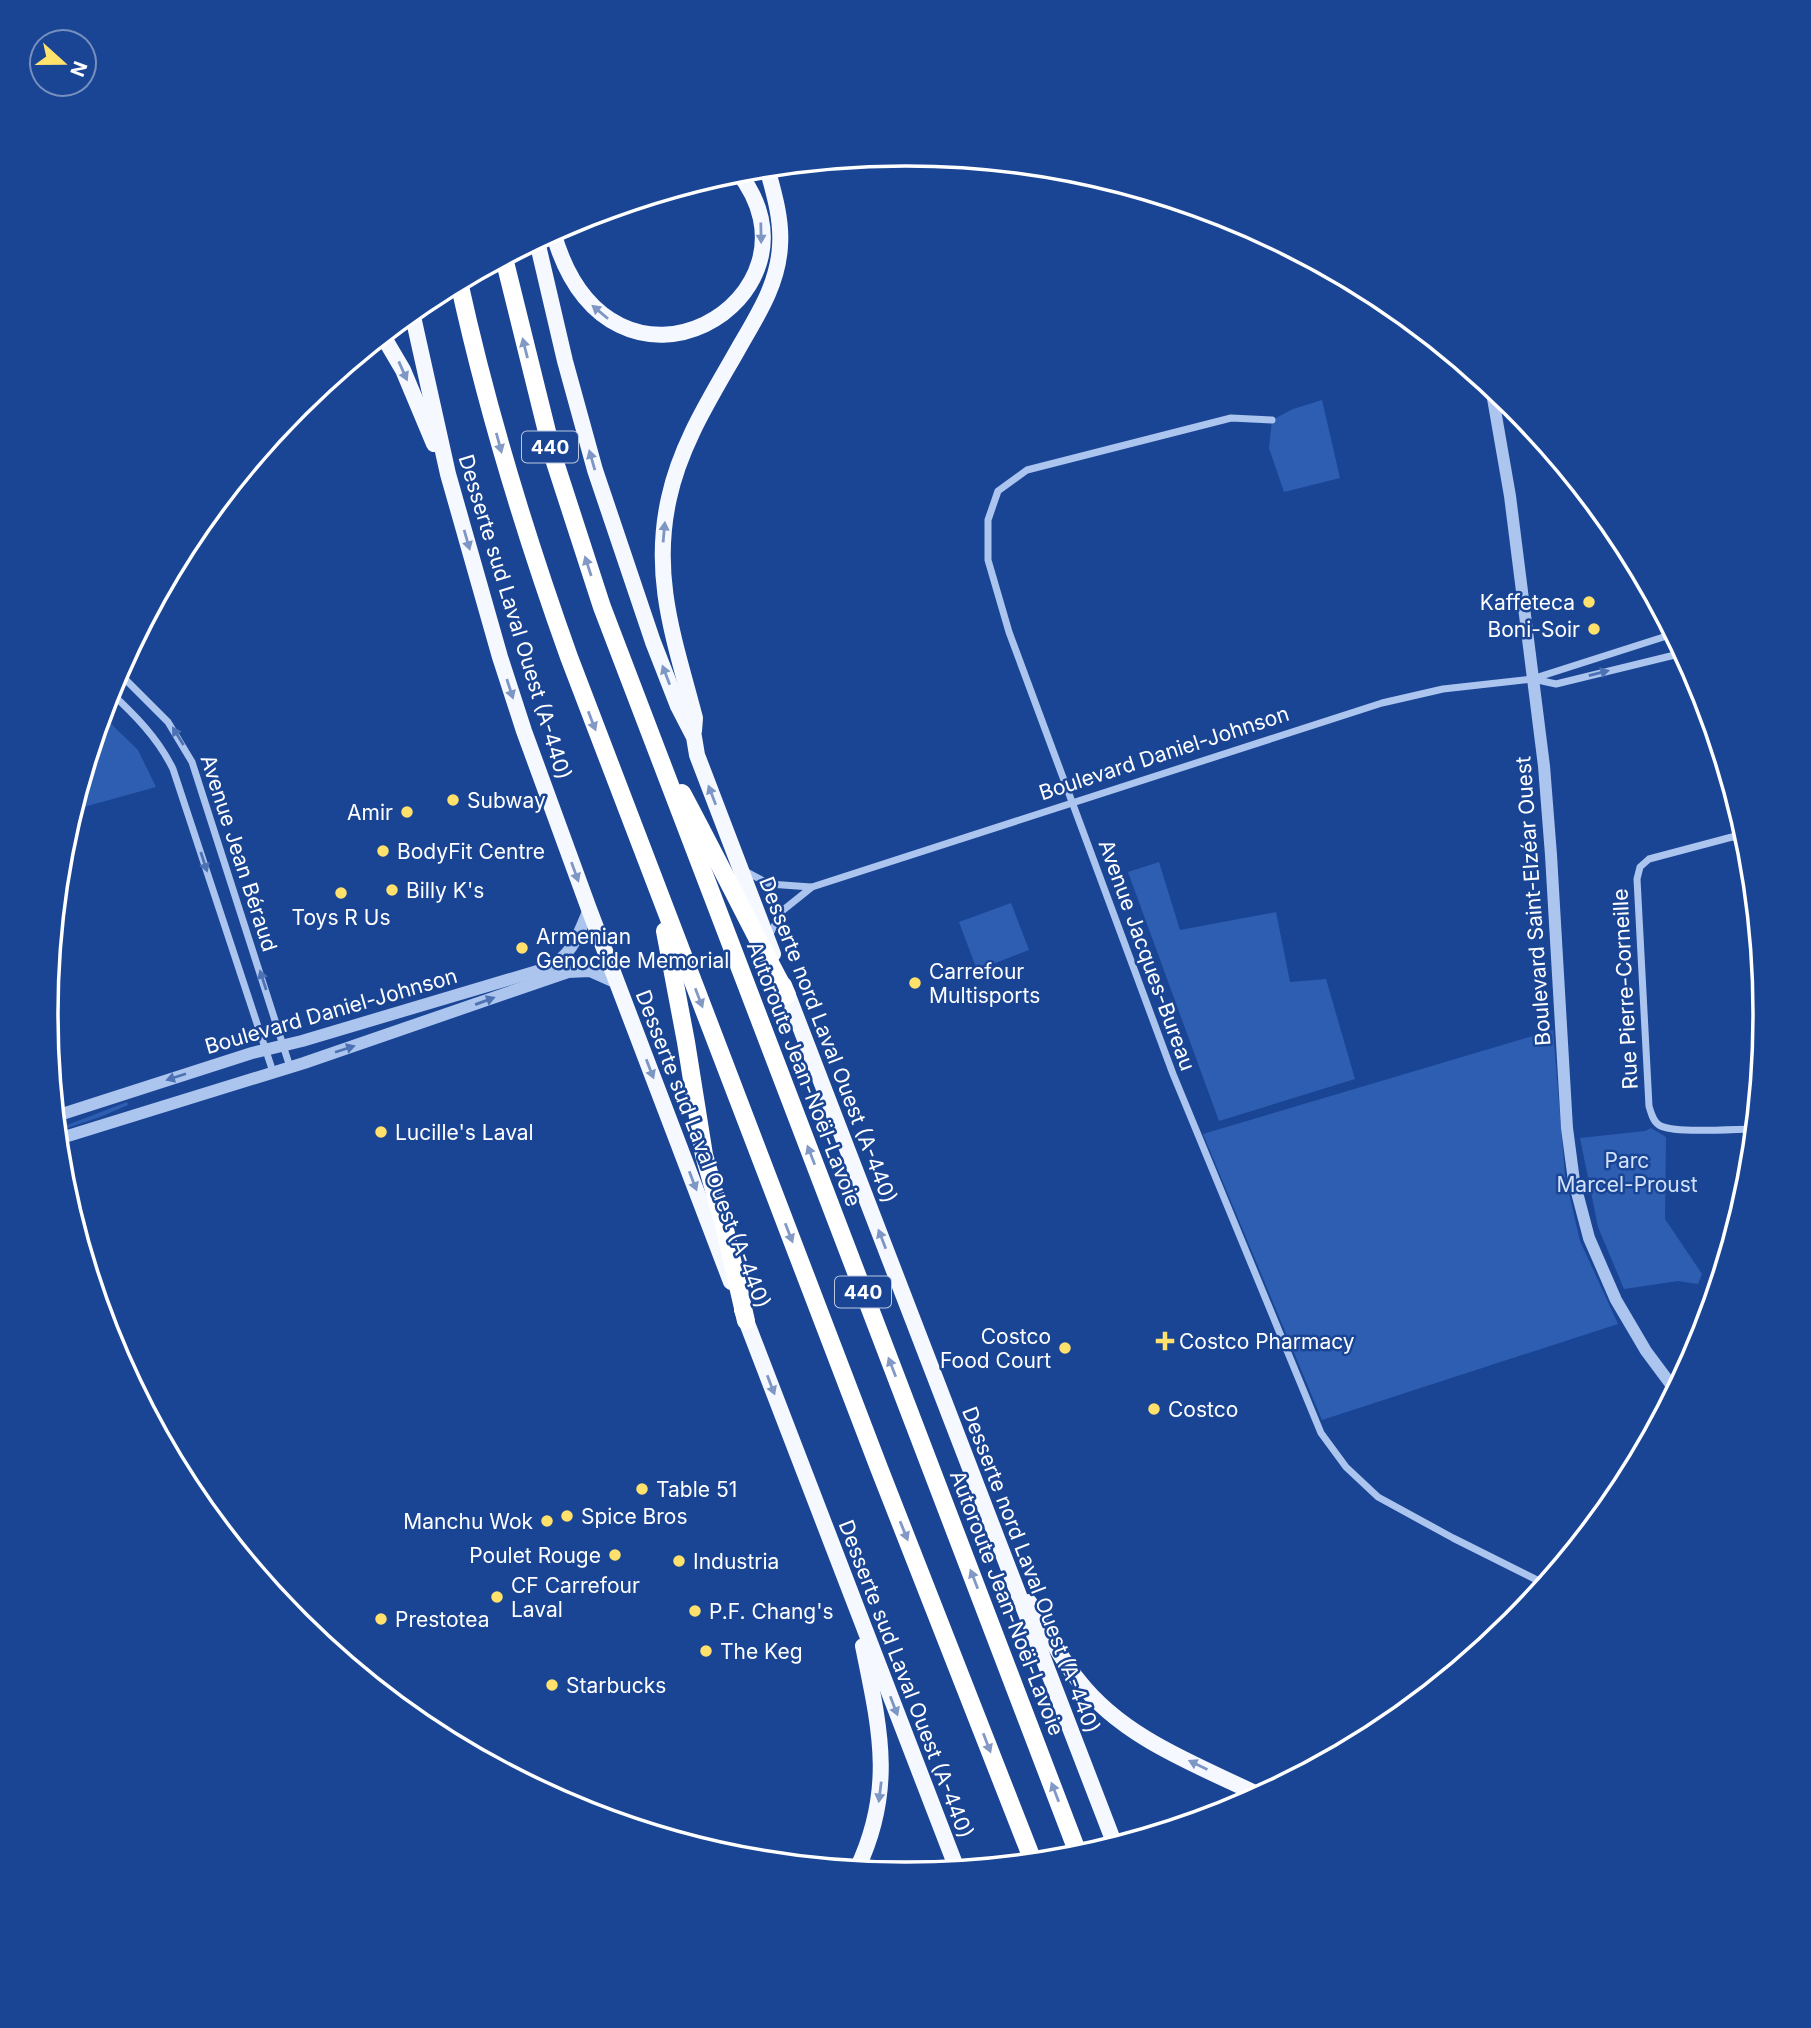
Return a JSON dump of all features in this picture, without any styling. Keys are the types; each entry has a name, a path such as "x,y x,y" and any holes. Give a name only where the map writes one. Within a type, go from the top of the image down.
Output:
{"highway":[{"name":"Autoroute Jean-Noël-Lavoie","path":"506,267 525,351 566,499 602,607 1074,1844"},
{"name":"440","path":"462,293 498,437 538,570 587,707 1029,1852"},
{"path":"647,729 787,995"},
{"path":"657,889 704,1155 724,1224 746,1321"}],"main road":[{"path":"694,737 695,718 665,604 662,566 664,524 671,489 687,443 756,318 775,276 780,234 770,178"},
{"path":"557,242 576,285 607,318 622,327 648,334 666,335 691,331 716,320 738,300 753,276 760,257 762,237 759,211 745,182"},
{"name":"Desserte nord Laval Ouest (A-440)","path":"539,250 565,361 611,522 663,667 694,737 697,755 787,995 1112,1836"},
{"name":"Desserte sud Laval Ouest (A-440)","path":"415,323 448,474 513,696 617,983 954,1860"},
{"path":"387,343 403,370 417,408 448,474"},
{"path":"1009,1570 1070,1670 1103,1709 1146,1739 1247,1789"},
{"path":"852,1597 879,1724 882,1762 880,1794 874,1824 860,1860"}],"street":[{"name":"Boulevard Saint-Elzéar Ouest","path":"1494,405 1510,496 1548,812 1567,1128 1577,1195 1594,1252 1616,1300 1646,1351 1669,1382"},
{"name":"Avenue Jacques-Bureau","path":"1272,420 1231,418 1027,470 998,491 988,520 988,559 1009,632 1187,1111 1321,1433 1346,1467 1378,1497 1537,1580"},
{"name":"Boulevard Daniel-Johnson","path":"767,940 782,911 812,887 1400,698 1443,689 1532,679 1665,637"},
{"name":"Boulevard Daniel-Johnson","path":"1532,679 1556,684 1673,655"},
{"name":"Avenue Jean Béraud","path":"126,680 168,722 192,762 290,1067"},
{"name":"Avenue Jean Béraud","path":"118,700 147,729 173,769 273,1072"},
{"name":"Rue Pierre-Corneille","path":"1734,837 1649,859 1640,867 1637,880 1649,1106 1653,1119 1660,1126 1678,1130 1745,1129"},
{"name":"Boulevard Daniel-Johnson","path":"740,868 769,884 812,887"},
{"name":"Boulevard Daniel-Johnson","path":"64,1113 265,1049 551,966 572,948 589,909"},
{"name":"Boulevard Daniel-Johnson","path":"67,1136 290,1067 568,972 590,971 617,983"}],"green space":[{"path":"1322,400 1340,478 1284,492 1269,448 1272,420 1293,409"},
{"path":"110,723 138,750 156,787 84,807"},
{"path":"1159,862 1180,930 1276,912 1290,982 1326,979 1355,1079 1219,1121 1128,872"},
{"path":"1011,903 1029,950 977,970 959,922"},
{"path":"1553,1030 1565,1176 1580,1241 1618,1324 1322,1420 1203,1134"},
{"path":"127,1102 128,1105 100,1117 66,1128 65,1126"},
{"name":"Parc Marcel-Proust","path":"1651,1128 1666,1137 1665,1219 1702,1274 1698,1284 1678,1281 1624,1289 1598,1227 1580,1138 1645,1131"}],"place":[{"name":"Kaffeteca","path":"1589,602"},
{"name":"Boni-Soir","path":"1594,629"},
{"name":"Subway","path":"453,800"},
{"name":"Amir","path":"407,812"},
{"name":"BodyFit Centre","path":"383,851"},
{"name":"Billy K's","path":"392,890"},
{"name":"Toys R Us","path":"341,893"},
{"name":"Armenian Genocide Memorial","path":"522,948"},
{"name":"Carrefour Multisports","path":"915,983"},
{"name":"Lucille's Laval","path":"381,1132"},
{"name":"Costco Pharmacy","path":"1165,1341"},
{"name":"Costco Food Court","path":"1065,1348"},
{"name":"Costco","path":"1154,1409"},
{"name":"Table 51","path":"642,1489"},
{"name":"Spice Bros","path":"567,1516"},
{"name":"Manchu Wok","path":"547,1521"},
{"name":"Poulet Rouge","path":"615,1555"},
{"name":"Industria","path":"679,1561"},
{"name":"CF Carrefour Laval","path":"497,1597"},
{"name":"P.F. Chang's","path":"695,1611"},
{"name":"Prestotea","path":"381,1619"},
{"name":"The Keg","path":"706,1651"},
{"name":"Starbucks","path":"552,1685"}]}
